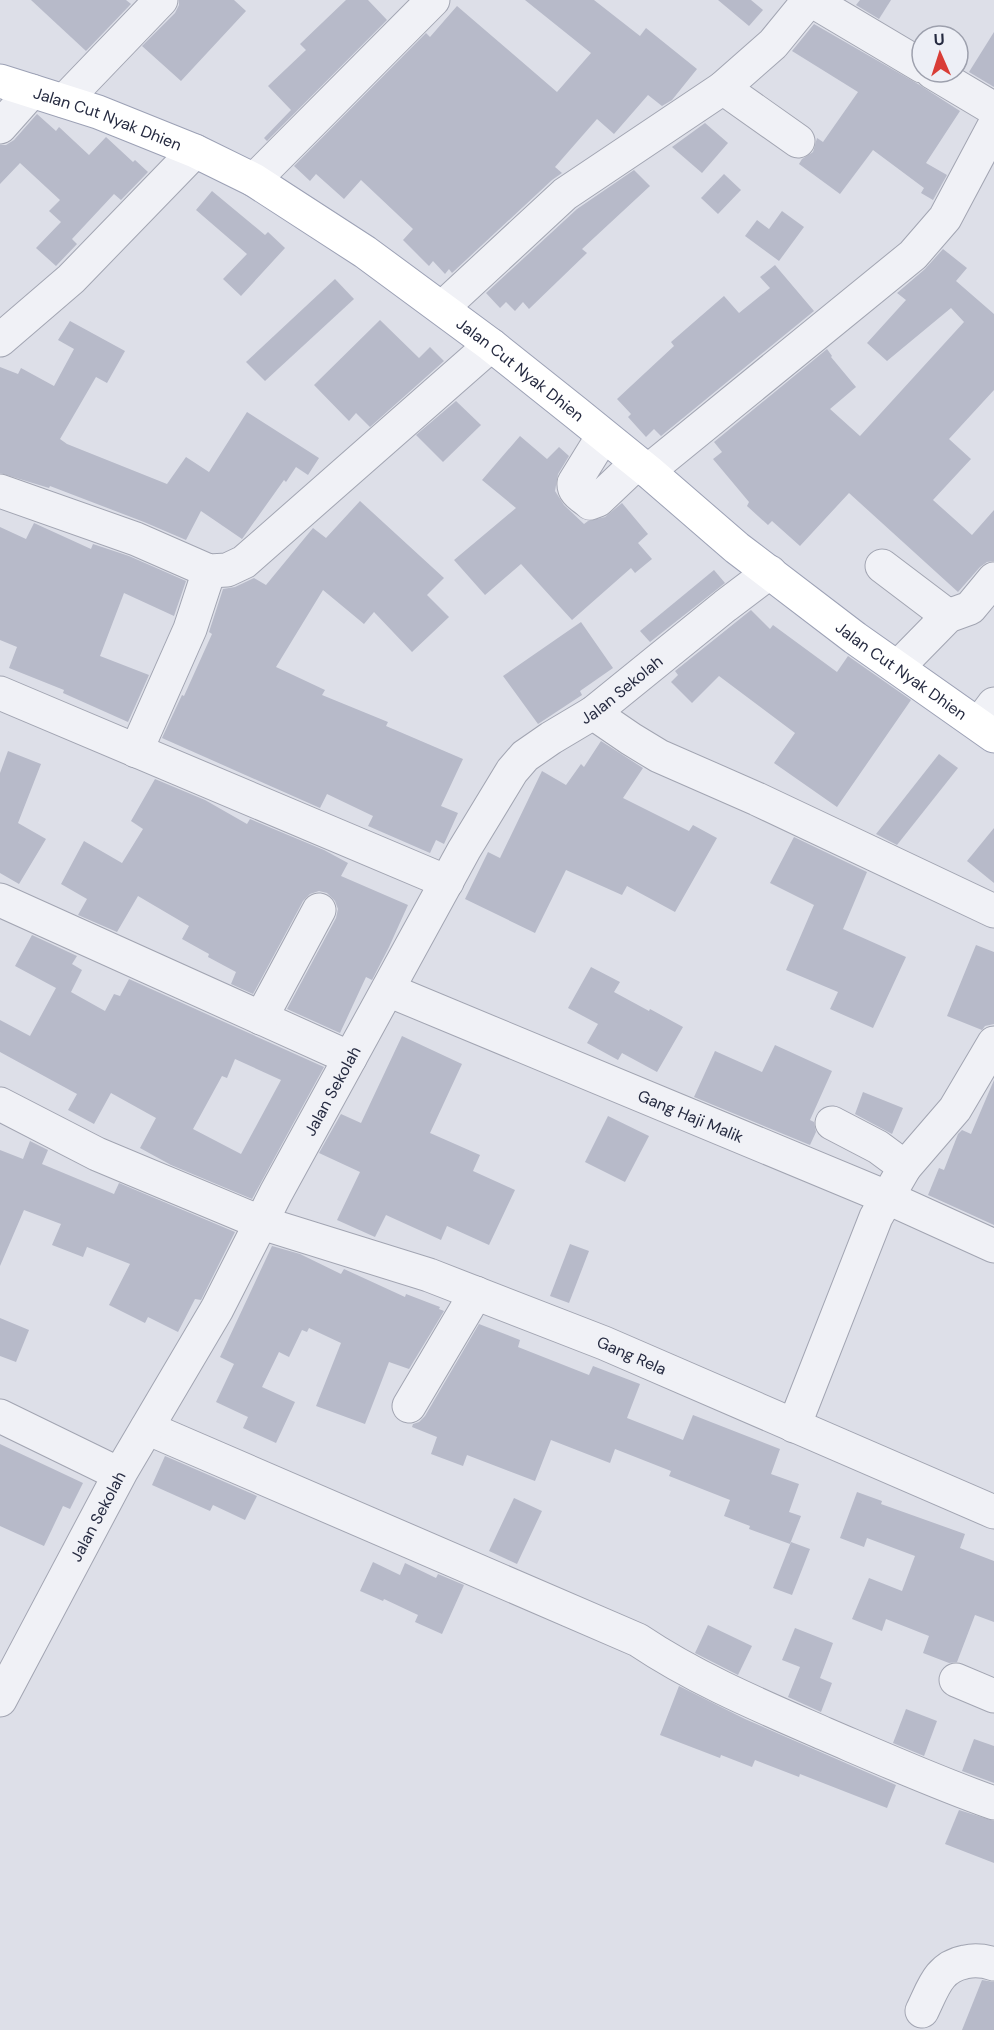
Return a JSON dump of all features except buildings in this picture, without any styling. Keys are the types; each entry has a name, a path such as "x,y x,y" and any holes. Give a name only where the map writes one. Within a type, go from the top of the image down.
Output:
{"main road":[{"name":"Jalan Cut Nyak Dhien","path":"0,81 130,124 195,151 254,180 365,252 442,308 643,467 738,548 855,638 898,668 989,721"}],"street":[{"path":"64,101 160,0"},
{"path":"254,180 434,0"},
{"path":"442,308 565,194 723,88 772,44 810,0 910,59"},
{"path":"952,84 994,109"},
{"path":"723,88 798,141"},
{"path":"0,127 32,91"},
{"path":"603,436 574,483 576,492 591,503 643,467 913,255 945,218 994,126"},
{"path":"0,340 71,279 195,151"},
{"path":"0,490 136,539 209,571 227,570 244,562 490,345"},
{"path":"882,566 948,616"},
{"path":"136,751 190,629 209,571"},
{"name":"Jalan Sekolah","path":"0,1700 119,1474 217,1309 276,1193 350,1058 447,882 512,771 525,756 593,713 770,572"},
{"path":"898,668 948,616 970,608 994,579"},
{"path":"0,693 447,882"},
{"path":"593,713 659,756 757,799 994,911"},
{"path":"0,900 350,1058"},
{"path":"261,1018 319,910"},
{"name":"Gang Haji Malik","path":"388,990 886,1197 994,1246"},
{"path":"794,1426 876,1217 886,1197 905,1167 955,1109 994,1043"},
{"name":"Gang Rela","path":"0,1104 97,1154 262,1223 429,1275 604,1343 994,1512"},
{"path":"832,1123 878,1148 905,1167"},
{"path":"409,1406 476,1293"},
{"path":"0,1416 119,1474"},
{"path":"147,1428 638,1640 671,1662 760,1705 945,1786 994,1803"},
{"path":"956,1680 994,1696"},
{"path":"922,2011 938,1977 947,1968 954,1964 971,1961 994,1964"}]}
